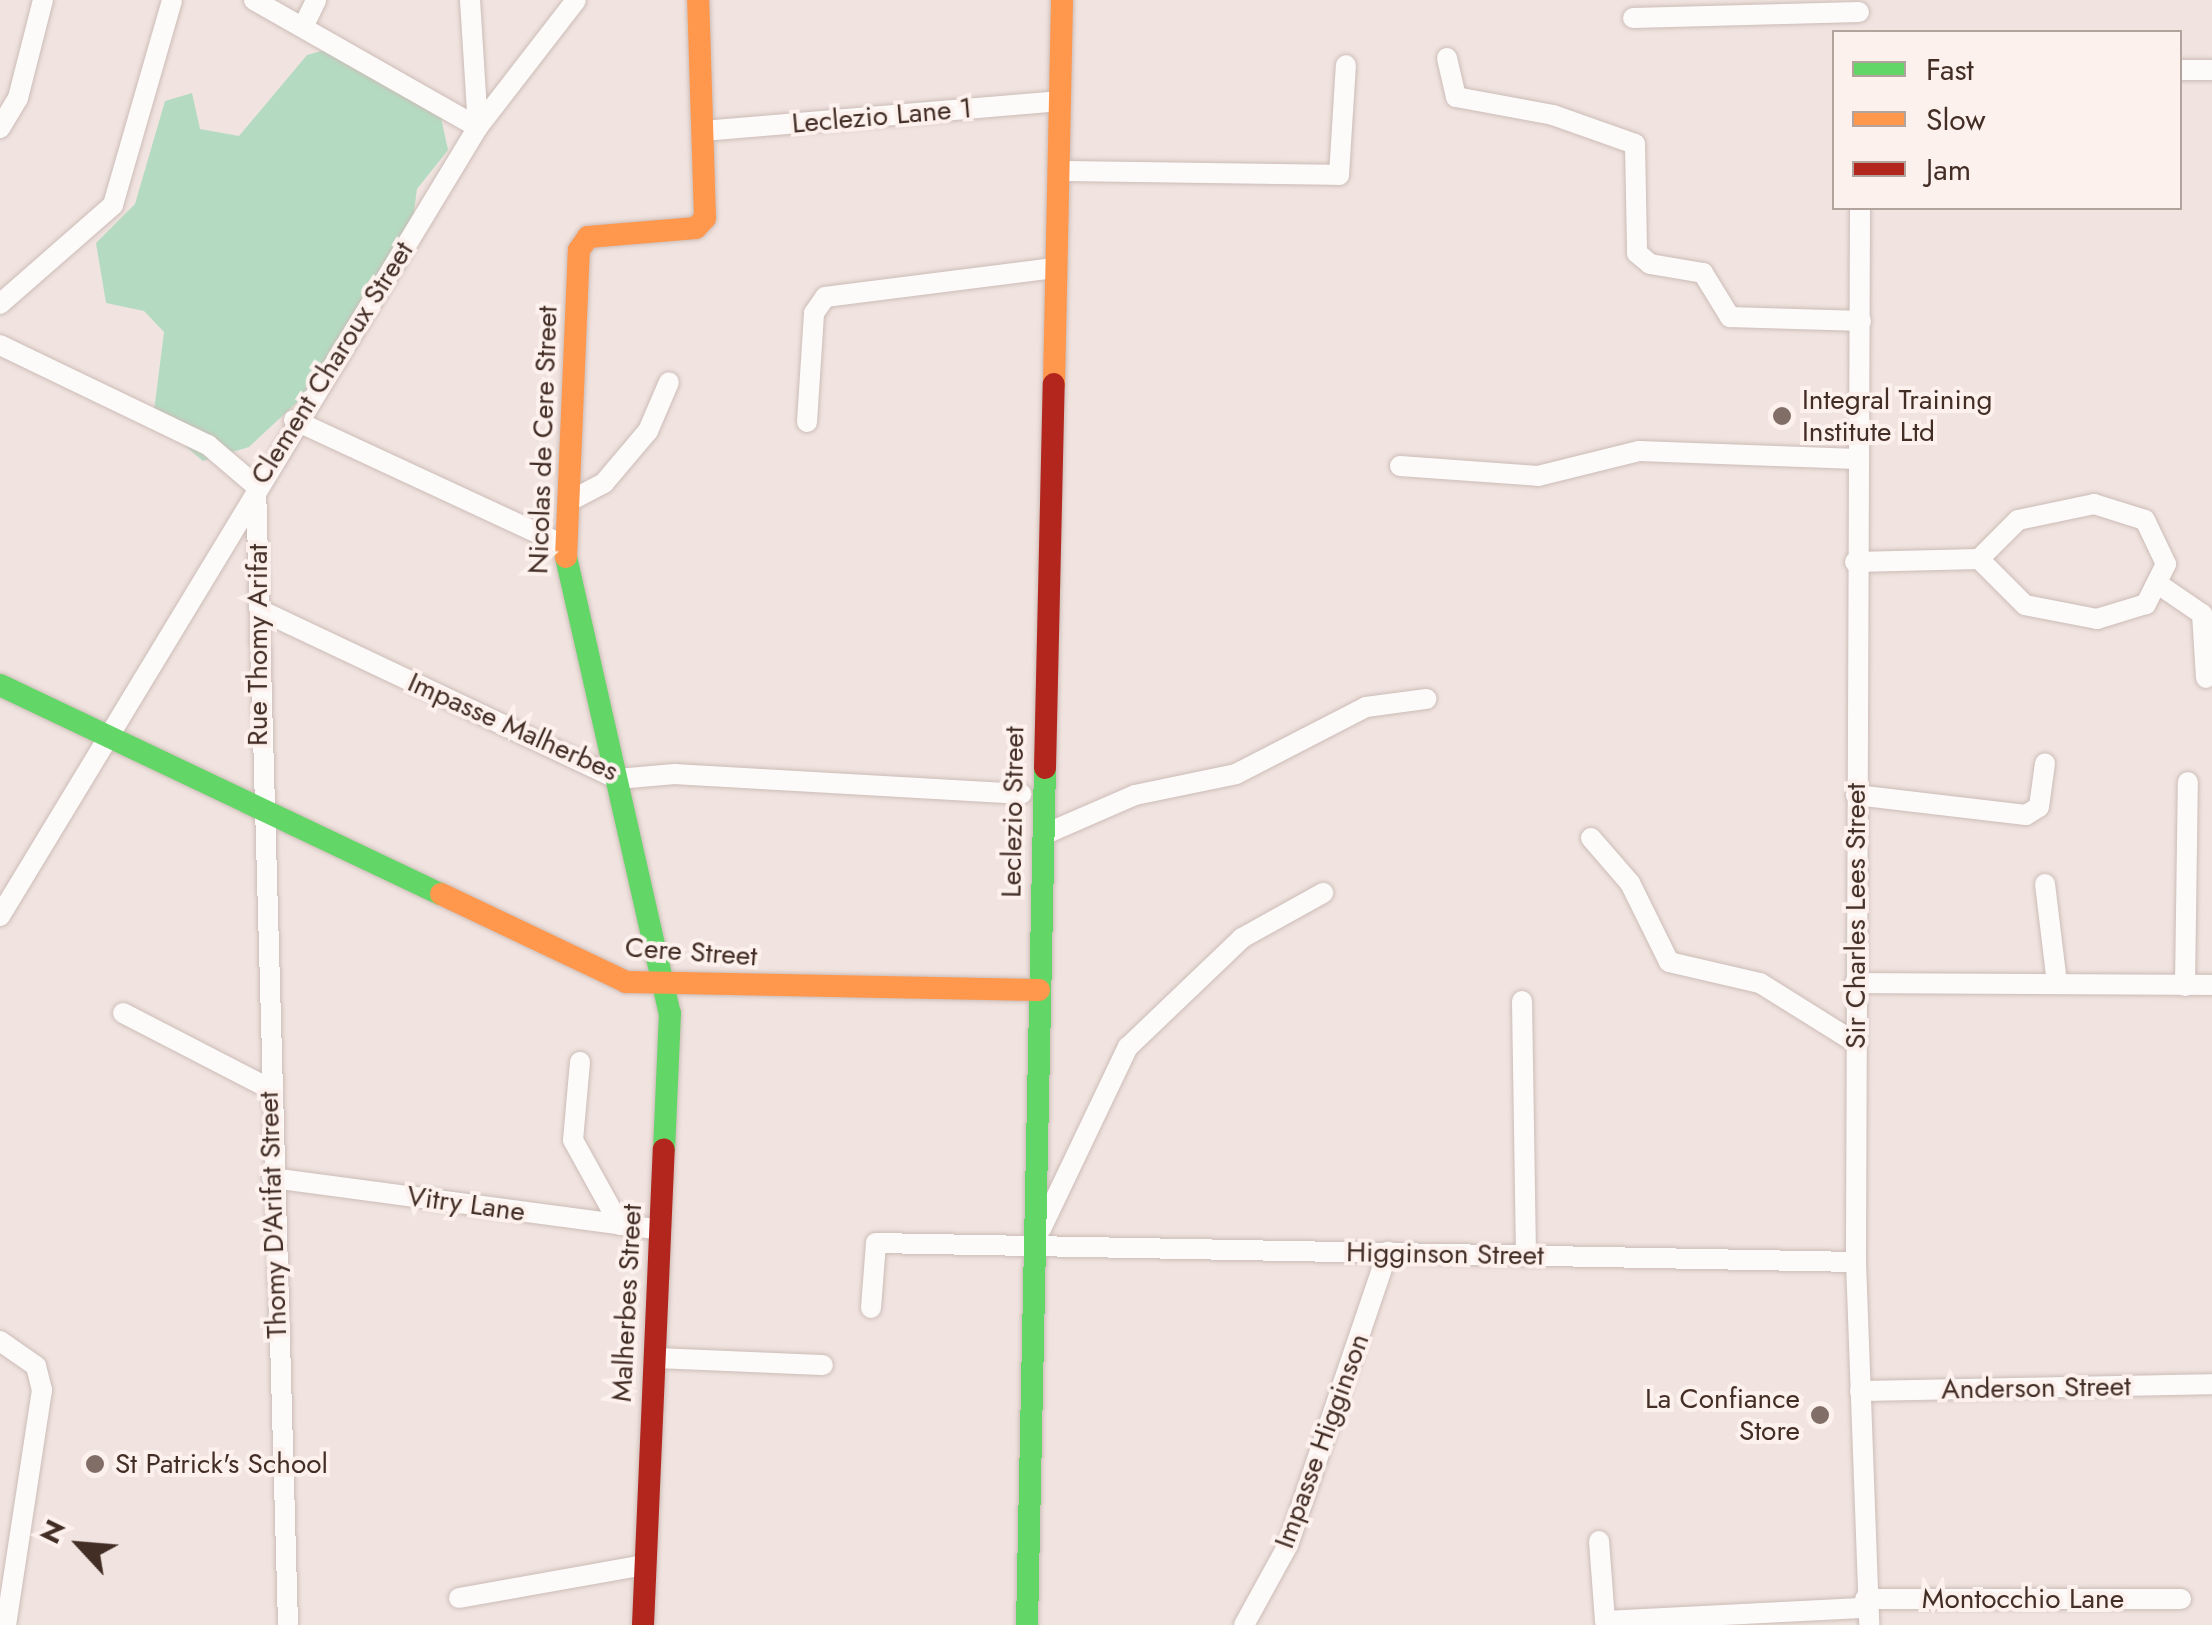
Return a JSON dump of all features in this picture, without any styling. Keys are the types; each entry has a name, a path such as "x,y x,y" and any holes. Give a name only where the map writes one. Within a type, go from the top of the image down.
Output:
{"street":[{"path":"0,128 18,98 43,0"},
{"path":"0,304 112,204 172,0"},
{"path":"254,0 478,127"},
{"path":"304,26 316,0"},
{"path":"470,0 478,127"},
{"name":"Clement Charoux Street","path":"0,916 294,420 478,127 576,0"},
{"path":"698,0 704,131"},
{"name":"Leclezio Street","path":"1026,1625 1062,0"},
{"path":"1632,18 1859,15"},
{"path":"1448,58 1456,97 1553,115 1635,144 1637,253 1703,273 1730,318 1862,321"},
{"path":"1058,171 1339,175 1346,64"},
{"path":"2182,70 2212,70"},
{"name":"Leclezio Lane 1","path":"704,131 1060,101"},
{"name":"Nicolas de Cere Street","path":"662,986 618,779 572,610 566,546 578,250 588,237 696,228 705,218 704,131"},
{"name":"Sir Charles Lees Street","path":"1860,210 1862,321 1855,562 1856,1262 1867,1611"},
{"path":"807,422 814,312 825,298 1056,268"},
{"path":"0,345 208,445 256,486"},
{"path":"568,502 604,483 648,431 669,382"},
{"path":"294,420 566,546"},
{"path":"1400,466 1538,476 1639,451 1858,458"},
{"name":"Rue Thomy Arifat","path":"256,486 260,610 258,804"},
{"path":"1855,562 1979,559 2044,508 2114,506 2146,520 2161,541 2161,586 2128,614 2053,614 2012,598 1979,559"},
{"path":"2161,586 2202,614 2206,678"},
{"name":"Impasse Malherbes","path":"260,610 618,779 676,774 1021,794"},
{"name":"Cere Street","path":"0,685 105,737 258,804 576,962 662,986 1040,990"},
{"path":"1043,835 1136,795 1236,774 1366,706 1426,699"},
{"path":"1856,794 2026,815 2042,799 2045,763"},
{"path":"2184,986 2188,782"},
{"name":"Thomy D'Arifat Street","path":"258,804 288,1625"},
{"path":"1591,838 1630,883 1669,962 1760,983 1856,1043"},
{"path":"2045,884 2057,984"},
{"path":"1034,1245 1128,1047 1242,938 1323,893"},
{"path":"1855,983 2212,985"},
{"name":"Malherbes Street","path":"642,1625 670,1013 662,986"},
{"path":"1522,1001 1526,1256"},
{"path":"124,1014 268,1088"},
{"path":"580,1062 573,1140 620,1224"},
{"name":"Vitry Lane","path":"272,1178 660,1230"},
{"name":"Higginson Street","path":"872,1308 876,1243 1856,1262"},
{"name":"Impasse Higginson","path":"1244,1625 1288,1545 1388,1252"},
{"path":"0,1340 36,1366 42,1390 6,1625"},
{"path":"655,1358 823,1365"},
{"name":"Anderson Street","path":"1860,1391 2212,1384"},
{"name":"Montocchio Lane","path":"1599,1541 1604,1621 2181,1599"},
{"path":"458,1598 646,1565"}],"green space":[{"path":"325,50 440,113 448,150 417,189 409,248 307,393 249,447 203,461 153,419 164,332 144,311 106,303 96,243 135,204 165,101 192,93 200,129 239,136 307,55"}],"traffic: fast":[{"path":"566,557 670,1013 664,1149"},
{"path":"0,685 441,894"},
{"path":"1027,1625 1045,768"}],"traffic: slow":[{"path":"566,557 579,250 588,237 696,228 705,218 698,0"},
{"path":"1054,384 1062,0"},
{"path":"441,894 626,982 1039,990"}],"traffic: jam":[{"path":"1045,768 1054,384"},
{"path":"643,1625 664,1149"}],"place":[{"name":"Integral Training Institute Ltd","path":"1782,416"},
{"name":"La Confiance Store","path":"1820,1415"},
{"name":"St Patrick's School","path":"95,1464"}]}
